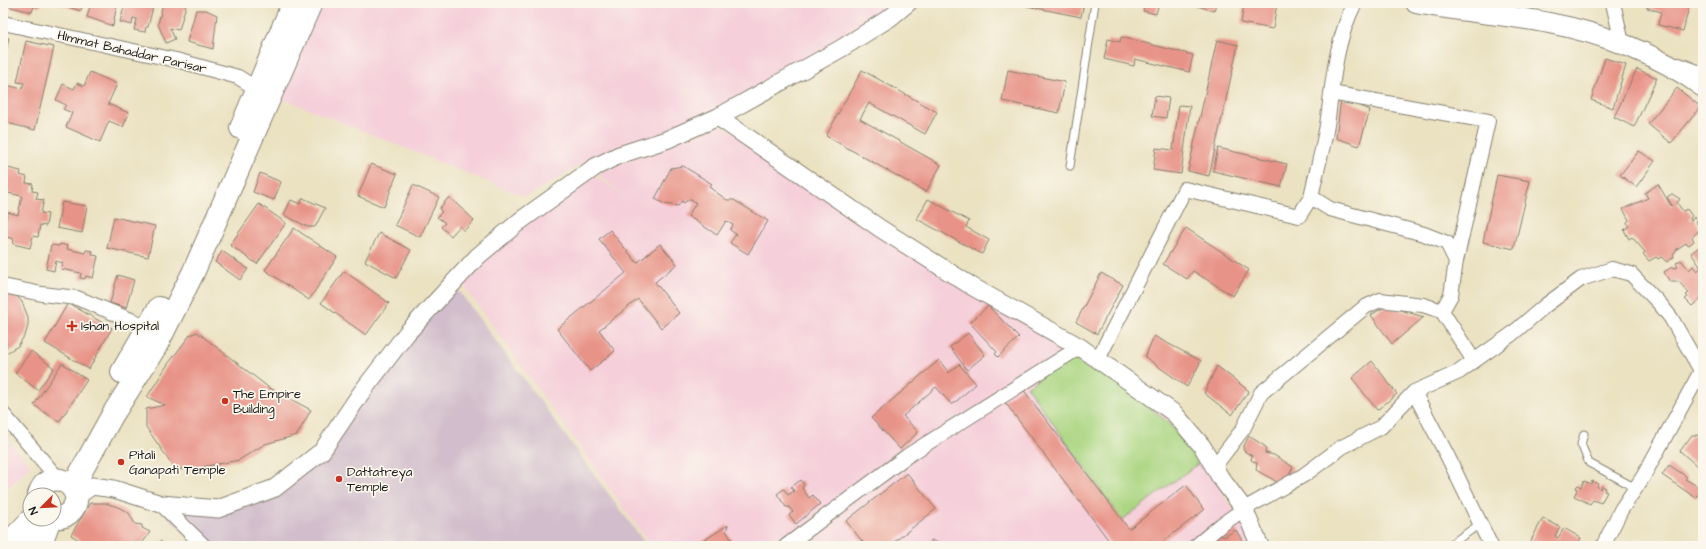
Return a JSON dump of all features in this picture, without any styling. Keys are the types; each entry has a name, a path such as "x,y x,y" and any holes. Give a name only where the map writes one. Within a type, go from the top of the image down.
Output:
{"main road":[{"path":"62,516 73,509 68,486 101,407 174,280 293,3"},
{"path":"68,486 156,346 193,273 311,3"},
{"path":"1416,3 1550,23 1622,43 1650,55 1684,73 1703,87"},
{"path":"43,487 49,481 68,486"},
{"path":"3,529 22,514"},
{"path":"6,546 24,527"},
{"path":"24,546 35,527"},
{"path":"41,546 48,527"}],"street":[{"path":"3,414 68,486 92,486 114,489 160,504 218,509 275,488 322,451 361,394 407,333 478,256 520,221 577,180 612,158 666,140 718,117 839,50 890,18 908,3"},
{"path":"1098,359 1185,189 1299,216 1311,197 1345,23 1355,3"},
{"path":"1613,3 1622,43"},
{"name":"HImmat Bahaddar Parisar","path":"3,24 170,58 238,78 257,89"},
{"path":"1650,55 1703,74"},
{"path":"1331,93 1488,121 1456,261 1451,295 1442,311"},
{"path":"718,117 881,229 961,280 1080,347 1174,413 1202,446 1214,467 1244,509 1260,546"},
{"path":"1311,197 1330,209 1424,234 1447,243 1456,261"},
{"path":"1196,546 1221,525 1244,509 1304,475 1342,447 1381,427 1414,392 1459,372 1581,279 1612,269 1631,274 1660,304 1671,318 1702,373 1636,488 1621,510 1603,546"},
{"path":"3,286 42,294 77,298 148,327"},
{"path":"1214,467 1243,429 1262,393 1365,307 1380,300 1423,305 1442,311 1474,361"},
{"path":"786,546 907,456 1080,347"},
{"path":"1414,392 1491,546"},
{"path":"160,504 204,546"}],"lane":[{"path":"1070,166 1095,3"},
{"path":"1584,434 1581,444 1590,463 1636,488"},
{"path":"1448,546 1480,524"}],"shaded area":[{"path":"307,3 901,3 710,116 642,142 619,146 588,160 526,197 269,93"},
{"path":"721,124 1076,349 1162,410 1197,449 1253,543 1249,546 651,546 464,286 494,248 594,175 626,197 598,174 615,165"},
{"path":"456,287 647,546 198,546 162,511 276,495 362,400"},
{"path":"3,437 31,465 3,493"}],"green space":[{"path":"1075,350 1167,421 1200,462 1122,520 1027,387"}],"building":[{"path":"11,3 41,3 40,7 34,6 32,12 10,7"},
{"path":"54,3 83,3 81,11"},
{"path":"91,3 117,3 113,26 87,17"},
{"path":"125,3 154,3 148,27 146,27 145,32 134,30 137,19 133,18 132,25 120,22"},
{"path":"163,3 178,3 186,5 179,30 170,28 175,39 166,43 158,24"},
{"path":"1012,3 1084,3 1081,17"},
{"path":"1145,3 1159,3 1156,14 1143,11"},
{"path":"1188,3 1216,3 1214,11"},
{"path":"1244,3 1277,3 1273,29 1241,23"},
{"path":"1637,3 1690,3 1683,31 1658,25 1661,12"},
{"path":"196,10 206,10 217,15 213,49 187,42"},
{"path":"3,37 9,38 4,62 3,61"},
{"path":"1121,37 1193,55 1189,72 1135,59 1134,66 1104,59 1108,39 1120,42"},
{"path":"1217,40 1238,45 1209,176 1188,171"},
{"path":"26,41 54,47 35,130 3,122 3,84 22,89 24,83 17,82"},
{"path":"1605,58 1626,65 1613,108 1591,100"},
{"path":"1637,69 1657,78 1634,127 1614,117"},
{"path":"862,70 937,112 925,134 869,103 860,119 941,165 926,192 826,136"},
{"path":"1008,70 1065,82 1059,113 1002,101"},
{"path":"90,72 117,84 108,104 129,113 123,127 109,121 100,142 66,127 72,113 63,109 66,105 56,100 63,84 74,89 77,83 84,86"},
{"path":"1677,88 1701,107 1671,143 1648,124"},
{"path":"1155,96 1169,98 1166,118 1152,116"},
{"path":"1341,98 1370,110 1359,146 1336,138"},
{"path":"1179,105 1190,106 1181,174 1153,170 1156,148 1173,150"},
{"path":"1218,148 1287,164 1281,187 1213,171"},
{"path":"1639,151 1655,161 1636,187 1620,175"},
{"path":"371,164 397,174 384,207 358,196"},
{"path":"683,166 712,184 709,187 727,200 734,200 768,221 748,254 730,243 736,234 730,230 733,225 726,221 717,235 688,216 696,203 689,199 684,203 682,201 678,206 665,204 655,199 671,168"},
{"path":"3,167 21,171 20,175 27,177 26,183 33,184 32,191 38,192 36,199 44,200 41,213 48,214 46,226 40,225 38,237 33,236 30,248 13,244 14,239 3,236 7,212 18,215 22,196 3,192"},
{"path":"260,173 281,182 274,200 253,192"},
{"path":"1497,175 1530,181 1514,249 1483,242"},
{"path":"1658,184 1671,206 1672,205 1667,197 1672,194 1680,199 1677,203 1683,211 1687,209 1692,216 1690,218 1691,221 1694,217 1700,230 1692,237 1694,241 1689,245 1686,243 1677,249 1673,255 1674,257 1667,262 1661,257 1658,259 1656,257 1649,261 1643,254 1645,252 1632,237 1629,239 1624,230 1629,226 1627,222 1629,220 1623,209 1648,198 1645,193"},
{"path":"413,185 439,197 420,237 395,225"},
{"path":"449,197 474,220 464,231 460,226 451,236 441,227 445,223 437,217 442,212 439,209"},
{"path":"303,198 325,208 315,227 308,227 284,215 291,200 300,204"},
{"path":"928,199 969,221 966,227 989,240 982,254 917,219"},
{"path":"62,202 87,206 82,233 57,228"},
{"path":"259,204 286,223 257,264 230,245"},
{"path":"114,217 155,226 148,257 107,248"},
{"path":"294,228 337,257 309,300 265,270"},
{"path":"1186,228 1249,270 1233,296 1193,271 1187,279 1163,264"},
{"path":"610,230 637,263 660,244 677,264 655,282 679,313 661,328 638,299 599,330 615,351 590,371 557,329 626,273 599,239"},
{"path":"379,233 411,250 396,278 365,261"},
{"path":"60,244 68,246 67,249 85,253 86,250 93,251 92,255 98,256 93,278 86,276 85,279 80,278 81,273 61,269 63,263 56,261 54,271 46,269 51,245 59,246"},
{"path":"1703,244 1703,296 1692,306 1685,299 1688,297 1686,295 1689,293 1679,282 1670,282 1664,272 1672,267 1678,267 1676,263 1681,260 1689,270 1693,266 1697,271 1701,268 1691,253"},
{"path":"222,251 248,269 240,280 215,262"},
{"path":"344,271 389,303 366,335 321,303"},
{"path":"1101,273 1123,285 1097,334 1076,322"},
{"path":"118,275 134,280 126,308 110,303"},
{"path":"3,288 17,296 22,302 28,317 28,325 26,333 18,346 3,355"},
{"path":"68,303 112,328 89,369 45,343"},
{"path":"988,306 1019,337 998,357 995,354 997,352 970,323"},
{"path":"1386,306 1424,317 1392,344 1371,315"},
{"name":"The Empire Building","path":"197,332 268,387 311,410 297,435 265,444 239,460 176,470 146,427 146,409 165,405 147,397 168,364 190,335"},
{"path":"968,333 985,355 967,370 950,347"},
{"path":"1154,336 1201,361 1187,387 1145,357"},
{"path":"31,351 54,368 38,390 15,373"},
{"path":"939,360 949,373 959,364 976,384 952,405 936,387 903,416 918,432 900,449 871,418"},
{"path":"1372,361 1397,394 1377,410 1352,378"},
{"path":"62,363 87,380 59,422 34,405"},
{"path":"1217,366 1249,391 1232,415 1204,393"},
{"path":"1022,388 1129,529 1186,485 1204,510 1157,546 1113,546 1004,401"},
{"path":"1692,435 1697,435 1703,439 1703,464 1701,466 1697,466 1680,451"},
{"path":"1249,436 1266,447 1265,453 1274,455 1293,467 1287,479 1283,478 1279,483 1256,470 1257,463 1251,460 1252,456 1244,451 1243,448"},
{"path":"1669,465 1687,477 1685,479 1702,489 1696,498 1662,475"},
{"path":"907,473 936,509 889,546 866,546 846,521"},
{"path":"801,480 804,485 802,488 809,498 813,495 820,504 796,524 789,515 793,512 789,507 786,507 777,494 784,489 788,495 794,491 791,487"},
{"path":"1584,481 1591,484 1592,481 1598,484 1597,486 1600,489 1602,486 1606,488 1604,491 1607,492 1601,503 1593,500 1590,504 1574,496 1577,490 1576,487 1578,485 1581,487"},
{"path":"90,503 105,503 118,507 129,513 135,524 142,525 142,528 150,532 140,546 88,546 71,535"},
{"path":"1543,518 1560,527 1555,536 1558,538 1564,528 1581,538 1577,546 1528,546"},
{"path":"728,525 726,531 736,546 695,546"},
{"path":"1236,530 1244,544 1241,546 1216,546 1218,545 1214,539 1221,535 1224,537"},
{"path":"931,540 945,546 931,546"},
{"path":"160,541 167,546 156,546"}],"place":[{"name":"Ishan Hospital","path":"72,326"},
{"name":"The Empire Building","path":"225,401"},
{"name":"Pitali Ganapati Temple","path":"121,462"},
{"name":"Dattatreya Temple","path":"339,479"}]}
